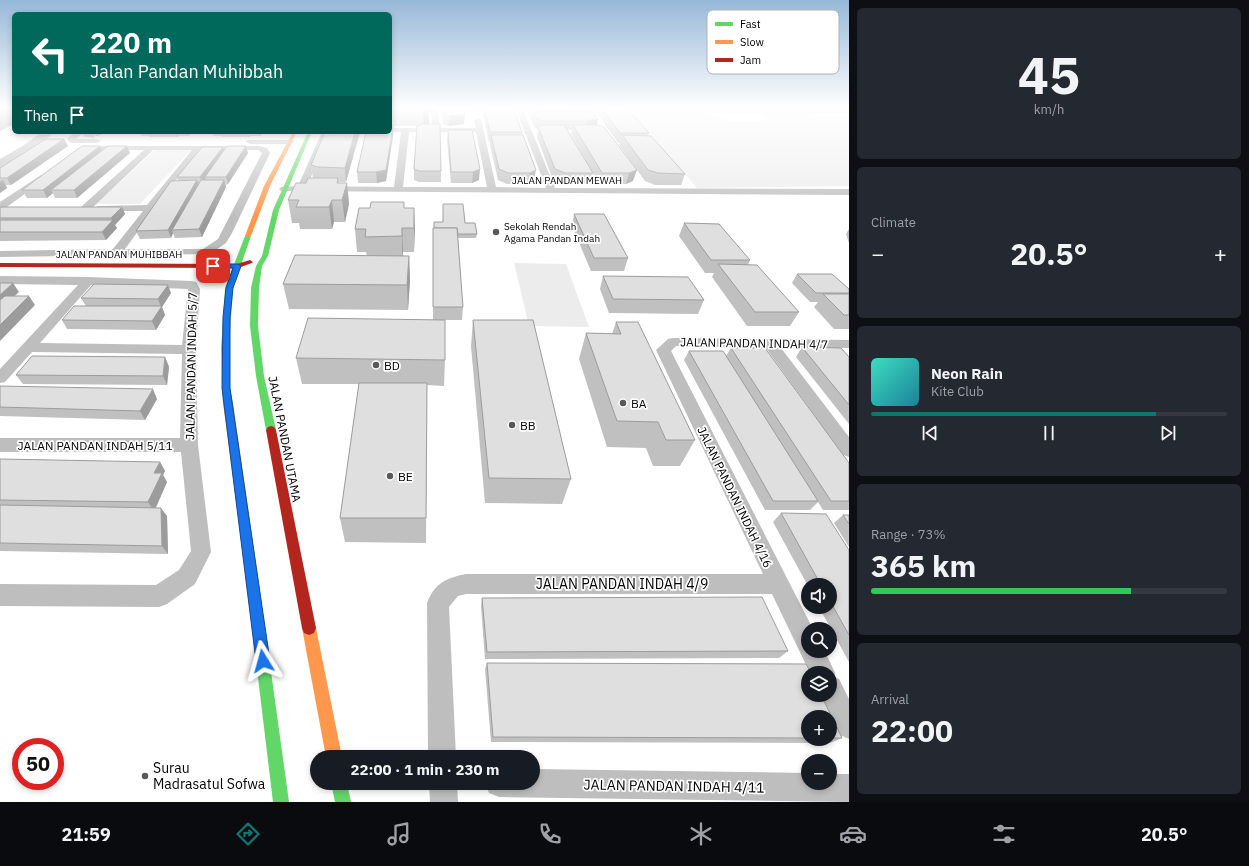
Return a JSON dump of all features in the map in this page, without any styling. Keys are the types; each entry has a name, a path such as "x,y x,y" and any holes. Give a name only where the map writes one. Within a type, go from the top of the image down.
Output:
{"main road":[{"path":"281,802 226,388 225,349 229,288 247,242 256,211 289,144"},
{"name":"JALAN PANDAN UTAMA","path":"304,144 276,210 265,256 260,266 255,288 254,326 260,376 333,750"},
{"path":"200,266 229,256 247,242"},
{"path":"238,266 265,256"},
{"path":"200,266 211,270 222,278 229,288"},
{"path":"238,266 249,276 255,288"},
{"name":"JALAN PANDAN MUHIBBAH","path":"3,267 238,266"},
{"path":"341,790 343,802"}],"street":[{"path":"301,189 321,144"},
{"path":"398,190 403,144"},
{"path":"483,144 492,190"},
{"path":"537,144 552,191"},
{"path":"0,254 206,252 222,242 266,153 264,150 259,148 90,148 75,153"},
{"path":"149,208 82,208 151,148"},
{"path":"117,252 149,208 198,148"},
{"path":"0,207 48,173"},
{"path":"635,180 643,191"},
{"name":"JALAN PANDAN MEWAH","path":"284,189 849,192"},
{"path":"0,207 16,208"},
{"name":"JALAN PANDAN INDAH 5/7","path":"0,280 88,280 192,285 194,289 189,350 189,445 201,552 187,577 159,596 2,597"},
{"path":"0,378 88,280"},
{"name":"JALAN PANDAN INDAH 4/7","path":"663,350 673,342 849,344"},
{"path":"770,343 849,450"},
{"path":"27,347 189,350"},
{"name":"JALAN PANDAN INDAH 4/16","path":"663,350 801,629"},
{"name":"JALAN PANDAN INDAH 5/11","path":"0,445 189,445"},
{"name":"JALAN PANDAN INDAH 4/9","path":"442,750 438,603 452,587 466,584 778,584"},
{"path":"837,702 849,726"},
{"name":"JALAN PANDAN INDAH 4/11","path":"540,784 849,788"},
{"path":"443,790 444,802"}],"shaded area":[{"path":"37,144 0,169 0,159 24,145"},
{"path":"659,144 849,144 849,186 697,188"},
{"path":"155,150 191,150 140,204 96,204"},
{"path":"514,263 566,264 589,327 529,326"}],"building":[{"path":"37,144 56,144 7,178 0,178 0,168"},
{"path":"320,144 352,144 345,168 318,167 311,165"},
{"path":"363,144 390,144 386,170 376,172 357,172"},
{"path":"416,144 440,144 441,171 419,171 414,169"},
{"path":"449,144 475,144 480,169 473,172 451,172"},
{"path":"493,144 527,144 536,170 530,173 508,173 499,169"},
{"path":"545,144 576,144 593,173 565,173 555,169"},
{"path":"585,144 617,144 637,170 629,173 602,173"},
{"path":"629,144 659,144 685,174 658,173 648,170"},
{"path":"82,146 100,146 43,190 22,190"},
{"path":"108,146 127,146 74,190 51,190"},
{"path":"227,146 246,146 226,177 205,177"},
{"path":"202,147 223,147 200,177 177,177"},
{"path":"308,178 338,178 337,183 347,183 342,200 332,200 329,207 296,207 299,200 288,200 296,183 306,183"},
{"path":"197,180 168,230 136,231 171,181"},
{"path":"201,180 224,180 199,229 172,230"},
{"path":"371,202 404,202 404,208 414,208 414,228 402,228 402,236 365,237 366,229 355,229 359,208 370,208"},
{"path":"443,204 463,204 465,223 475,223 477,234 458,234 457,228 434,228 434,222 443,222"},
{"path":"122,207 111,218 0,218 0,208"},
{"path":"574,214 604,214 628,258 594,258"},
{"path":"0,220 113,220 102,232 0,232"},
{"path":"684,223 719,224 750,260 711,260"},
{"path":"433,228 457,228 463,307 433,307"},
{"path":"295,255 409,256 407,285 283,284"},
{"path":"718,264 757,265 799,312 755,312"},
{"path":"797,274 832,274 849,289 849,293 816,293"},
{"path":"603,276 688,277 704,300 613,299"},
{"path":"0,283 13,283 0,295"},
{"path":"94,284 168,285 158,299 81,298"},
{"path":"823,294 849,294 849,315 844,315"},
{"path":"5,296 29,296 0,325 0,300"},
{"path":"74,306 162,306 152,321 62,320"},
{"path":"308,318 445,320 445,360 296,358"},
{"name":"BB","path":"473,320 533,320 571,479 489,478"},
{"path":"616,322 638,322 695,440 666,440 658,422 617,421 586,333 621,334"},
{"path":"802,347 841,348 849,357 849,405"},
{"path":"731,348 765,348 849,463 849,501 831,501"},
{"path":"689,351 723,351 818,501 773,501"},
{"path":"32,356 165,357 163,376 16,375"},
{"name":"BE","path":"359,383 427,383 426,518 340,518"},
{"path":"0,386 153,389 140,411 0,407"},
{"path":"0,459 160,462 154,473 162,473 148,502 0,500"},
{"path":"0,505 161,508 162,546 0,543"},
{"path":"781,513 826,514 849,550 849,635 837,614 837,578 817,578"},
{"path":"843,515 849,515 849,524"},
{"path":"762,597 788,651 487,652 482,598"},
{"path":"487,663 806,664 807,666 801,666 801,702 824,702 828,710 801,710 801,738 493,737"},
{"path":"837,728 842,738 837,738"}],"traffic: fast":[{"path":"271,430 260,376 254,326 255,288 259,266 265,256 276,210 304,144"},
{"path":"228,403 225,349 229,288 248,236"},
{"path":"251,570 281,802"},
{"path":"340,790 343,802"}],"traffic: slow":[{"path":"248,236 267,186 289,144"},
{"path":"228,403 251,570"},
{"path":"309,628 333,750"}],"traffic: jam":[{"path":"0,265 238,266 250,262"},
{"path":"271,430 309,628"}],"place":[{"name":"Sekolah Rendah Agama Pandan Indah","path":"496,232"},
{"name":"BD","path":"376,365"},
{"name":"BA","path":"623,403"},
{"name":"BB","path":"512,425"},
{"name":"BE","path":"390,476"},
{"name":"Surau Madrasatul Sofwa","path":"145,776"}],"route":[{"path":"213,266 238,266 229,288 226,317 226,388 263,661"}]}
